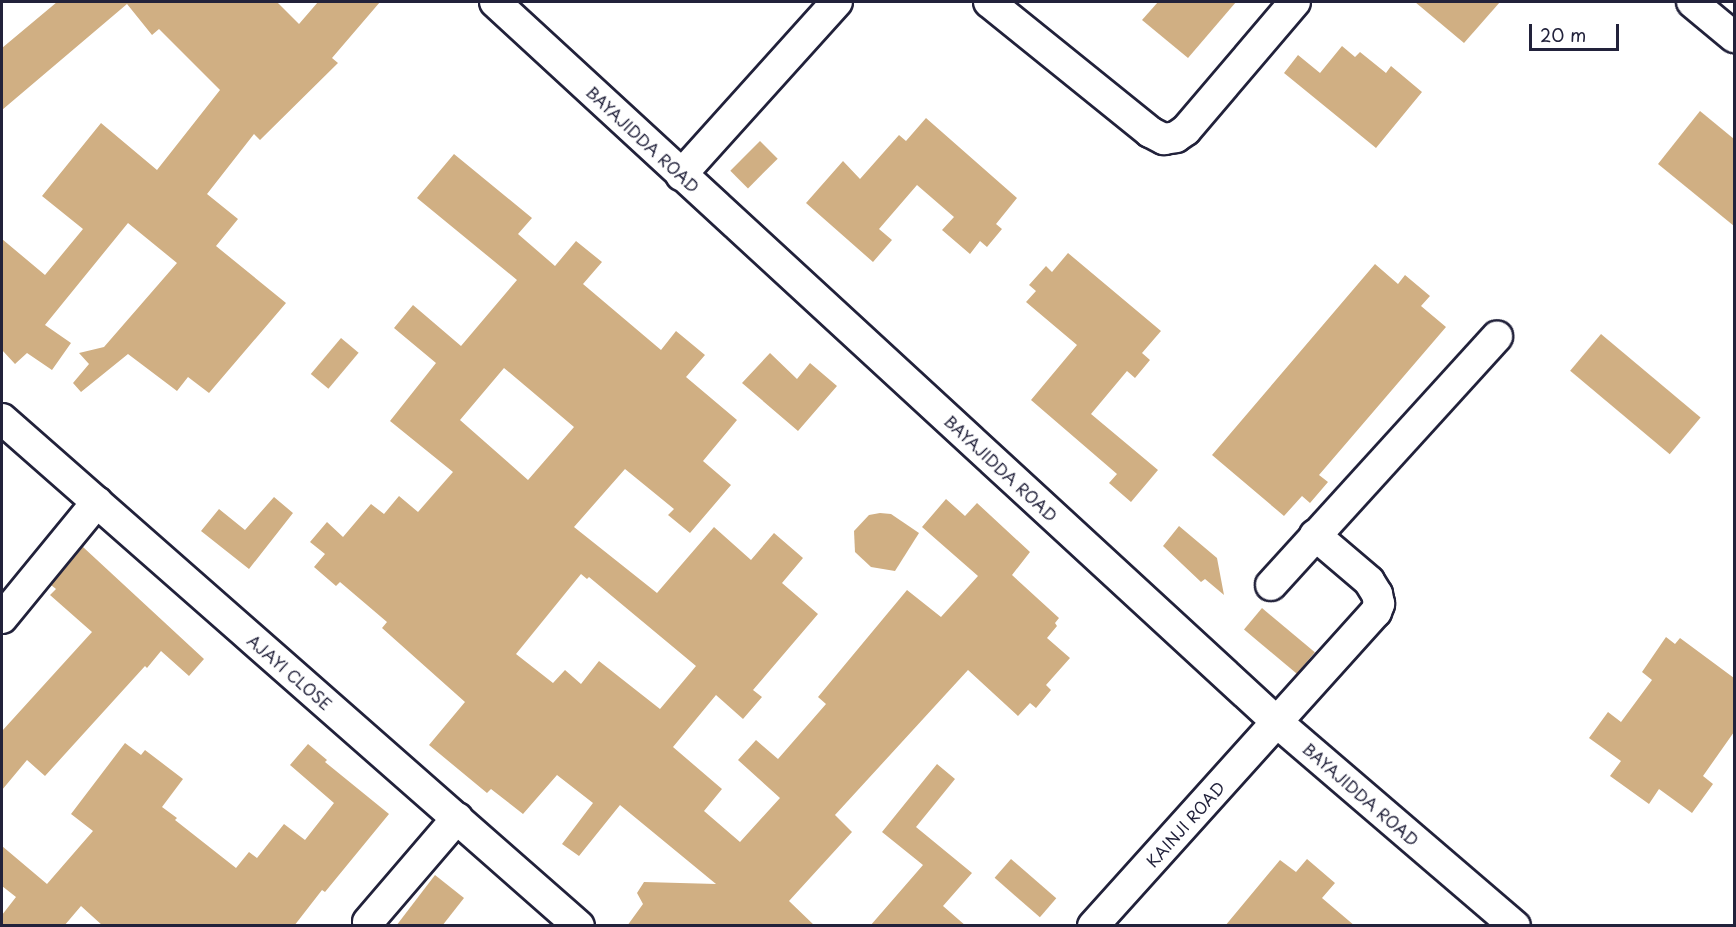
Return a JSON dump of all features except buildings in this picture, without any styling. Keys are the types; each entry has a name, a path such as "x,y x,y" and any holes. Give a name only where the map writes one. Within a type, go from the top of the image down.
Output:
{"street":[{"name":"BAYAJIDDA ROAD","path":"495,2 1278,723 1515,926"},
{"path":"681,175 837,2"},
{"path":"989,2 1150,132 1164,139 1176,137 1186,130 1295,2"},
{"path":"1692,2 1734,37"},
{"path":"1271,585 1497,337"},
{"name":"AJAYI CLOSE","path":"2,419 579,926"},
{"path":"2,618 97,502"},
{"name":"KAINJI ROAD","path":"1093,926 1377,612 1379,604 1369,581 1315,535"},
{"path":"368,922 457,818"}]}
